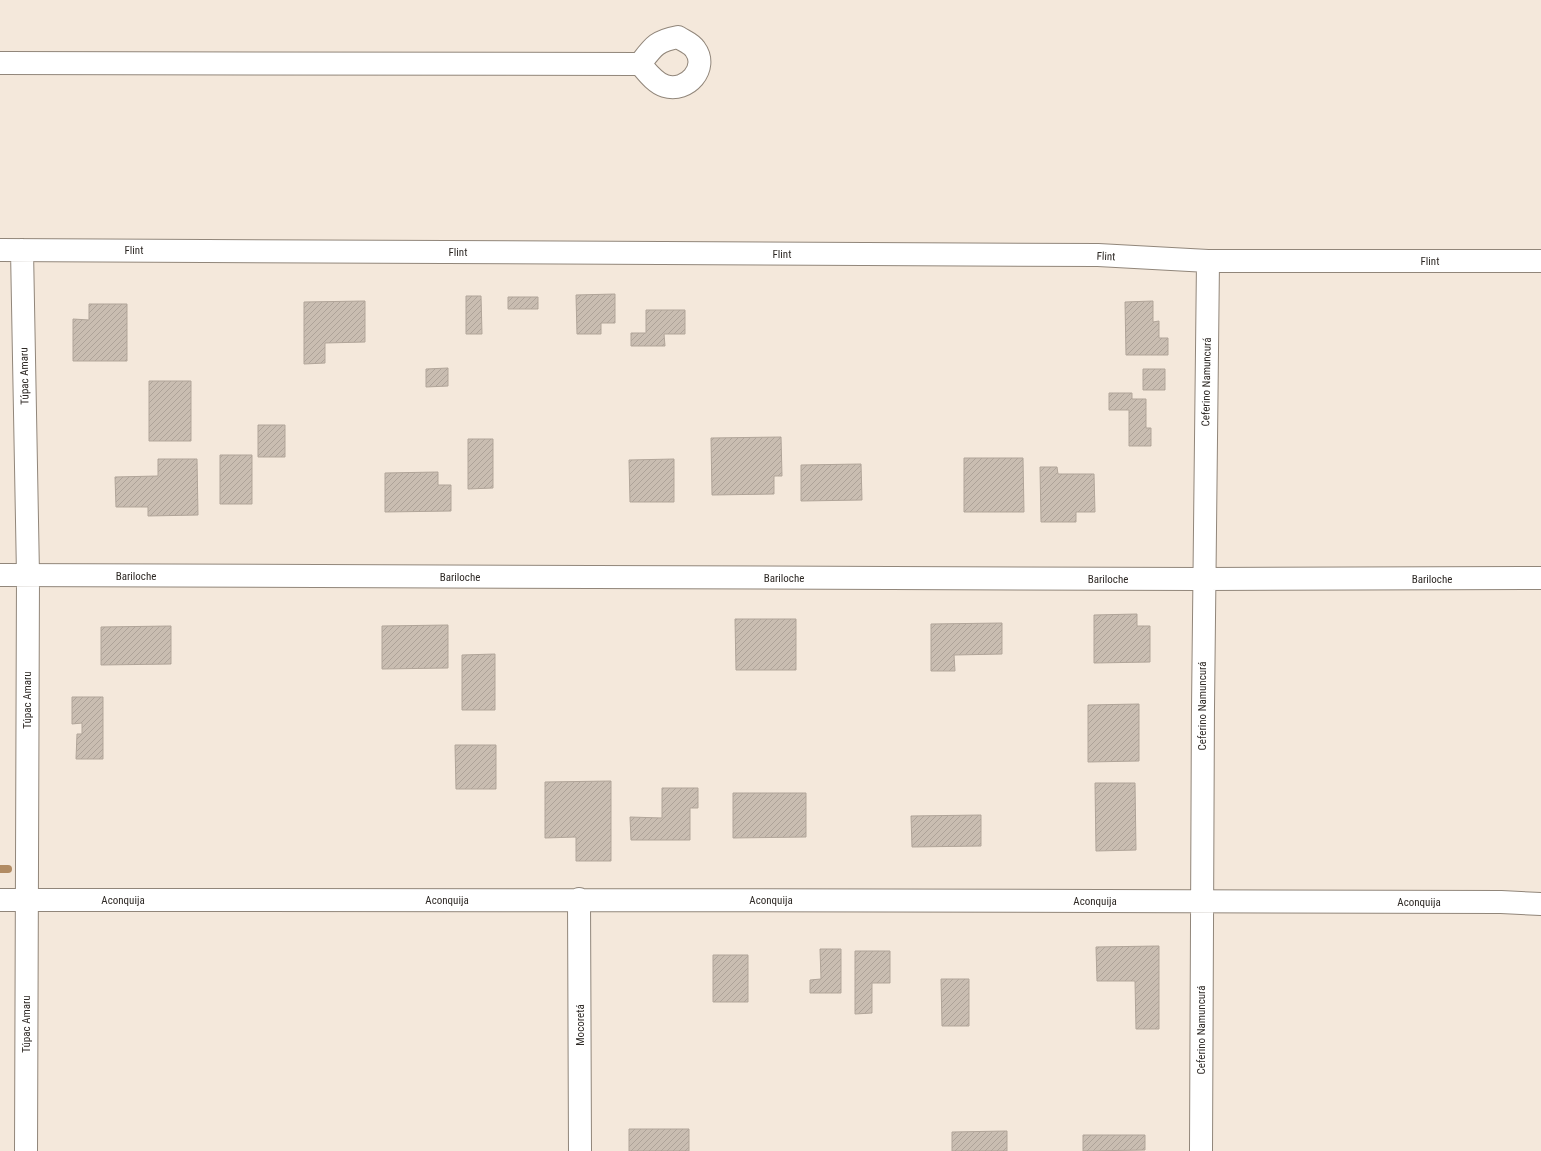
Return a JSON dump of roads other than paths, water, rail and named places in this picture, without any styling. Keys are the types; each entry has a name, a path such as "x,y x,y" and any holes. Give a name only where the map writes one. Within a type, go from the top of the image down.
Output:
{"street":[{"path":"0,63 640,64"},
{"name":"Flint","path":"0,250 1098,255 1208,261 1541,261"},
{"name":"Túpac Amaru","path":"22,250 28,575 26,1151"},
{"name":"Ceferino Namuncurá","path":"1201,1151 1203,579 1208,261"},
{"name":"Bariloche","path":"0,575 1203,579 1541,578"},
{"name":"Aconquija","path":"0,900 1201,901 1502,902 1541,904"},
{"name":"Mocoretá","path":"579,900 580,1151"}],"waterway":[{"path":"0,869 8,869"}]}
